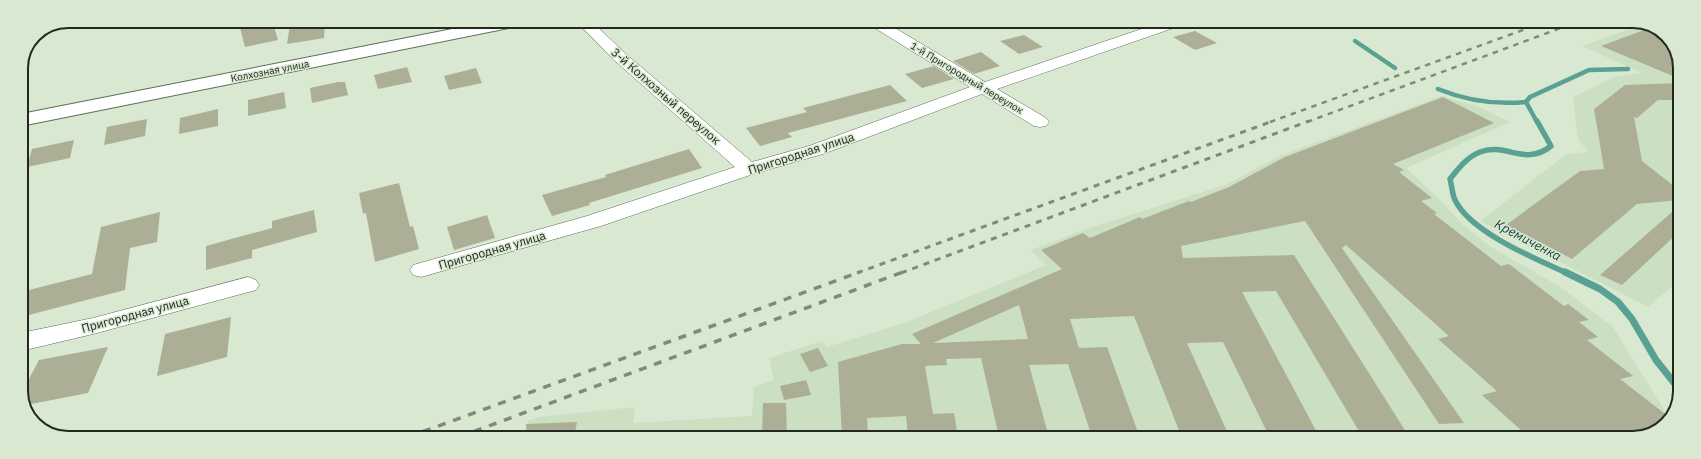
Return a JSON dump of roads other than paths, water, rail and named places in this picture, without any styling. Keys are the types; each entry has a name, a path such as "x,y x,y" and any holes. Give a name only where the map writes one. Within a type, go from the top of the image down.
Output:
{"main road":[{"name":"Колхозная улица","path":"28,119 484,28"}],"street":[{"name":"3-й Колхозный переулок","path":"590,28 620,57 749,169"},
{"name":"1-й Пригородный переулок","path":"885,28 1040,122"},
{"name":"Пригородная улица","path":"421,270 594,221 749,169 824,147 983,88 1159,28"},
{"name":"Пригородная улица","path":"28,340 93,326 248,285"}],"waterway":[{"path":"1355,41 1395,68"},
{"name":"Кремиченка","path":"1526,102 1530,97 1589,70 1628,69"},
{"path":"1438,89 1459,97 1481,101 1503,103 1526,102"},
{"name":"Кремиченка","path":"1526,102 1537,122"},
{"name":"Кремиченка","path":"1537,121 1551,146 1542,152 1533,154 1498,150 1480,152 1475,154 1463,164 1450,179 1455,200 1463,212 1474,223 1505,243 1567,273"},
{"name":"Кремиченка","path":"1565,272 1600,289 1618,302 1632,319 1656,360 1673,381"}],"railway":[{"path":"1270,122 1528,28"},
{"path":"1307,122 1561,28"},
{"path":"857,273 1273,121"},
{"path":"901,273 1309,121"},
{"path":"424,431 860,272"},
{"path":"475,431 903,272"}]}
